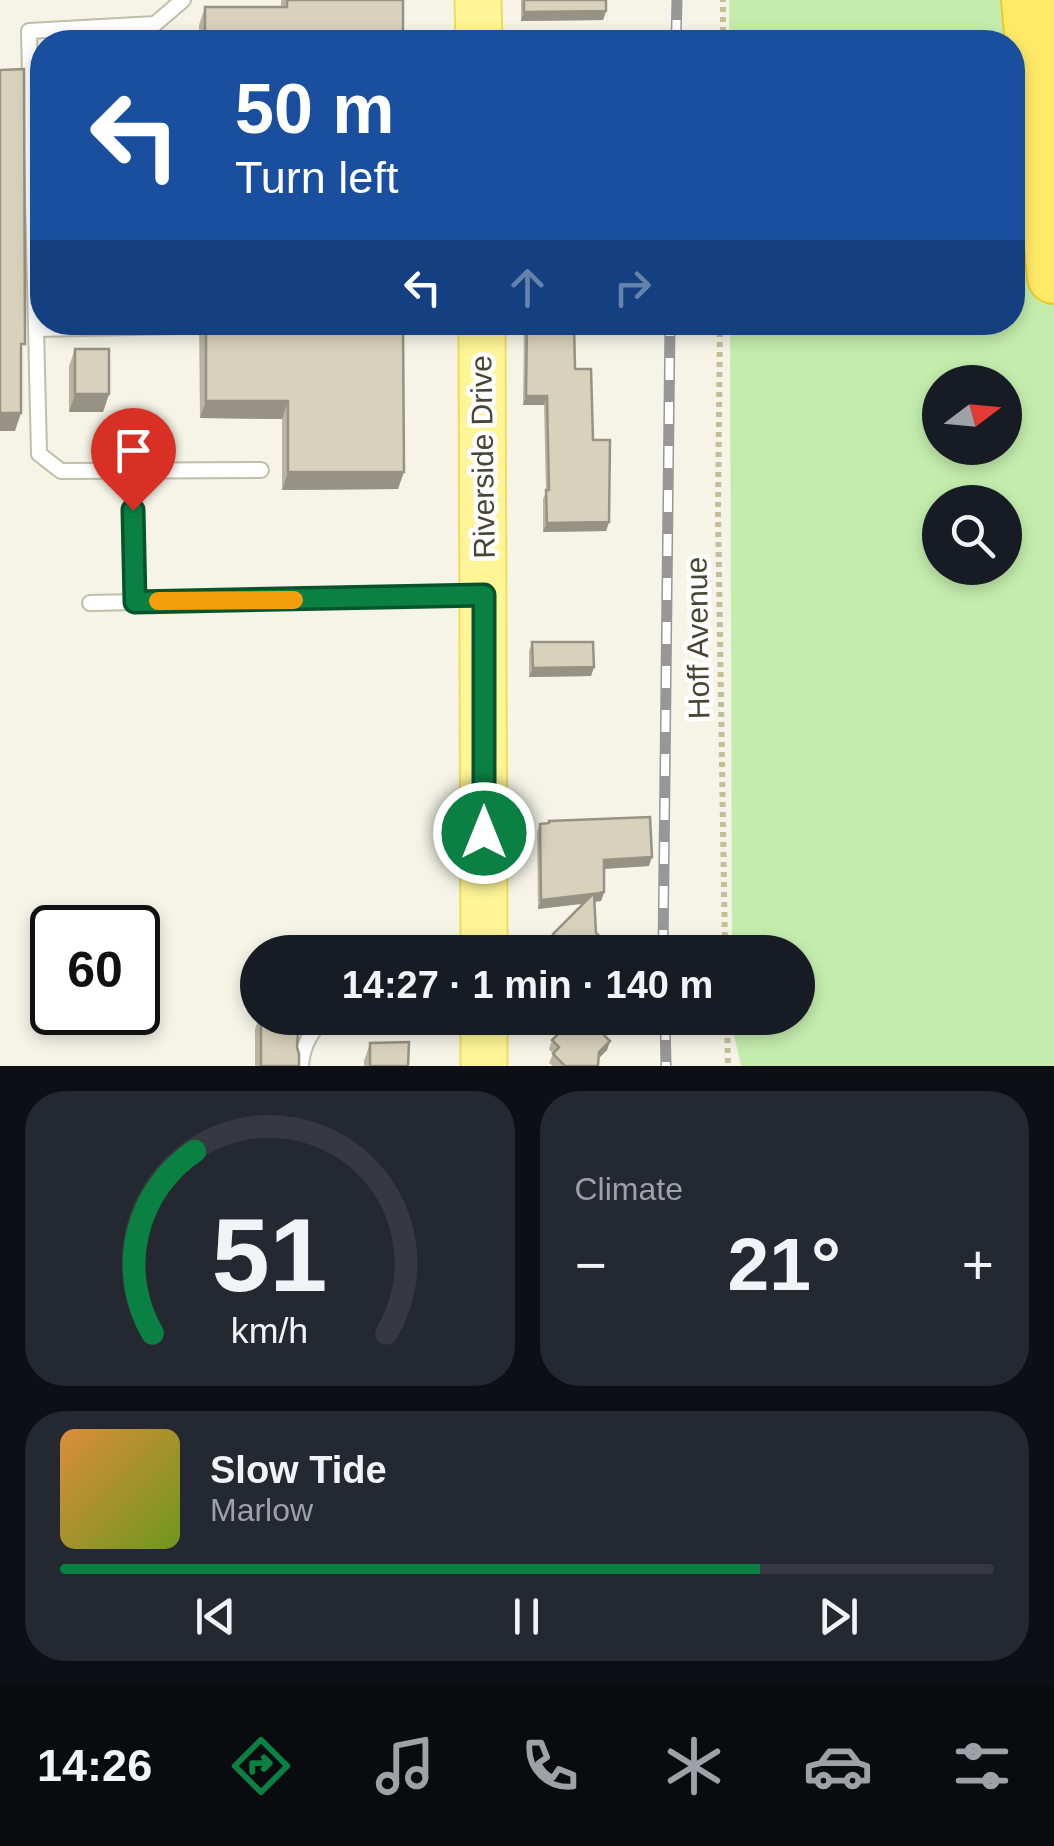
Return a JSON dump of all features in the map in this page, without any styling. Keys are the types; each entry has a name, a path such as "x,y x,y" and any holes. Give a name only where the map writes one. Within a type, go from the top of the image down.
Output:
{"highway":[{"path":"1028,0 1054,277"}],"main road":[{"path":"478,0 479,30"},
{"name":"Riverside Drive","path":"482,335 484,935"},
{"path":"484,1035 484,1066"}],"lane":[{"path":"48,30 155,24 183,0"},
{"path":"36,335 39,454 61,471 261,470"},
{"path":"133,510 135,602"},
{"path":"90,602 484,595"},
{"path":"302,1066 302,1052 312,1035"}],"path":[{"path":"723,0 723,30"},
{"name":"Hoff Avenue","path":"720,335 718,511 726,935"},
{"path":"727,1035 728,1066"}],"green space":[{"path":"729,0 1054,0 1054,1066 741,1066 734,1035 815,1035 815,935 732,935 730,335 1025,335 1025,30 729,30"}],"building":[{"path":"287,0 403,0 403,30 205,30 205,7 287,7"},
{"path":"524,0 606,0 606,11 524,12"},
{"path":"24,69 25,344 21,344 21,413 0,413 0,70"},
{"path":"206,335 403,335 404,472 288,472 288,401 206,401"},
{"path":"527,335 574,335 575,369 591,369 593,440 610,440 609,522 547,523 547,396 526,396"},
{"path":"75,349 109,349 109,394 75,394"},
{"path":"532,642 593,642 594,667 533,668"},
{"path":"650,817 652,857 604,860 604,892 594,894 598,935 553,934 593,894 541,900 540,824"},
{"path":"261,1035 298,1035 299,1066 261,1066"},
{"path":"557,1035 604,1035 610,1041 599,1052 598,1066 565,1066 553,1054 559,1047 552,1040"},
{"path":"409,1042 408,1066 370,1066 370,1043"}],"railway":[{"path":"676,30 677,0"},
{"path":"663,935 670,335"},
{"path":"665,1035 666,1066"}],"slow traffic":[{"path":"158,601 294,600"}],"route":[{"path":"133,510 135,602 484,595 484,833"}]}
